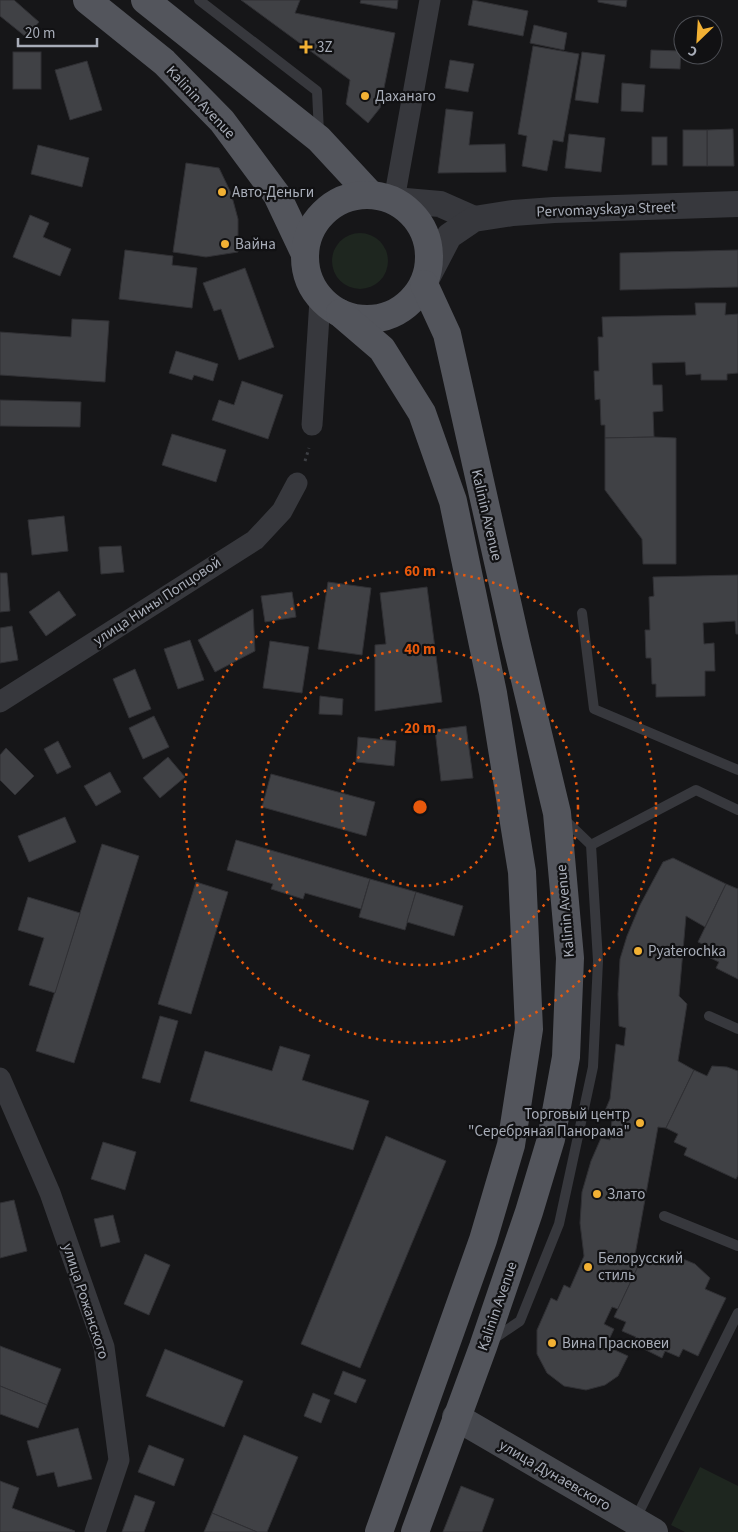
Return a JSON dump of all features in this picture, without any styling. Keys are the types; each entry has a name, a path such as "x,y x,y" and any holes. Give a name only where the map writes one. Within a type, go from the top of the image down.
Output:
{"main road":[{"name":"Kalinin Avenue","path":"86,0 164,62 222,121 277,195 304,252"},
{"path":"144,0 319,139 382,197 414,214 427,235 431,260 424,284 410,304 388,316 364,320 330,307 307,276 304,252 311,228 326,209 346,197 382,197"},
{"name":"Kalinin Avenue","path":"415,1532 456,1417 484,1347 551,1139 566,1057 570,958 557,812 516,642 447,334 424,284"},
{"name":"Kalinin Avenue","path":"330,307 382,349 422,413 453,501 493,692 522,872 529,1029 511,1145 486,1230 426,1404 378,1532"},
{"name":"улица Дунаевского","path":"456,1417 645,1526"}],"street":[{"path":"430,0 382,197 440,204 474,219"},
{"name":"Pervomayskaya Street","path":"424,284 449,236 474,219 513,213 554,210 738,204"},
{"path":"312,425 330,307"},
{"name":"улица Нины Попцовой","path":"0,702 255,540 282,511 297,483"},
{"name":"улица Рожанского","path":"0,1078 50,1193 104,1347 119,1460 96,1532"}],"lane":[{"path":"199,0 317,91 319,139"},
{"path":"582,613 594,708 738,770"},
{"path":"591,845 696,790 738,810"},
{"path":"484,1347 520,1321 559,1224 591,1077 598,961 591,845 557,812"},
{"path":"709,1016 738,1028"},
{"path":"664,1216 738,1246"},
{"path":"645,1526 738,1313"}],"path":[{"path":"297,483 308,452 312,425"}],"shaded area":[{"path":"354,233 366,233 380,241 388,255 386,272 380,281 366,289 354,289 344,284 337,277 332,267 332,255 337,245 344,238"},
{"path":"700,1467 738,1486 738,1532 685,1532 671,1525"}],"building":[{"path":"0,0 14,0 39,22 26,37 0,16"},
{"path":"241,0 300,0 295,13 395,33 380,108 368,123 346,104 350,80"},
{"path":"361,0 398,0 397,9 360,3"},
{"path":"473,0 528,11 523,36 468,25"},
{"path":"598,0 627,0 626,7 598,2"},
{"path":"534,25 567,33 564,50 530,43"},
{"path":"533,46 579,54 563,142 553,140 547,171 522,166 527,136 518,134"},
{"path":"651,50 673,51 673,65 680,65 680,69 650,68"},
{"path":"13,52 41,52 41,89 13,89"},
{"path":"582,52 605,55 598,103 575,100"},
{"path":"450,60 474,64 468,92 445,88"},
{"path":"87,61 102,110 70,120 55,70"},
{"path":"622,83 645,85 643,112 621,111"},
{"path":"446,109 473,112 469,145 505,144 506,172 438,173"},
{"path":"733,129 734,166 707,166 707,130"},
{"path":"683,130 707,130 707,166 683,166"},
{"path":"569,134 605,138 601,172 565,168"},
{"path":"652,137 667,137 667,165 652,165"},
{"path":"38,145 89,158 82,187 31,174"},
{"path":"186,163 219,168 231,193 238,219 238,252 206,257 173,252"},
{"path":"30,215 49,223 43,237 71,249 60,276 13,257"},
{"path":"125,250 173,256 172,265 197,268 192,308 119,299"},
{"path":"738,250 738,287 620,290 620,253"},
{"path":"245,268 274,347 239,360 221,309 214,311 203,283"},
{"path":"695,303 726,303 725,315 738,314 738,373 727,374 727,380 701,380 701,374 686,375 685,362 652,363 653,385 662,385 663,411 653,412 654,437 605,438 605,425 601,425 600,399 595,400 594,371 599,371 598,337 603,337 602,317 696,315"},
{"path":"72,319 109,321 105,382 0,375 0,332 71,337"},
{"path":"176,351 218,364 213,381 194,375 192,380 169,373"},
{"path":"242,381 283,395 268,439 212,420 219,400 234,405"},
{"path":"0,400 81,402 80,427 0,426"},
{"path":"172,434 226,450 216,482 162,465"},
{"path":"605,438 676,438 676,564 643,564 642,539 605,490"},
{"path":"64,516 68,551 32,555 28,520"},
{"path":"121,546 124,572 101,574 99,547"},
{"path":"0,573 7,573 10,611 0,612"},
{"path":"738,575 738,634 736,634 735,621 703,623 704,644 714,643 715,671 705,671 705,696 656,697 656,684 652,684 651,658 646,658 645,630 650,630 649,597 654,596 653,577"},
{"path":"328,582 371,588 362,655 318,649"},
{"path":"427,587 442,702 375,711 375,645 386,644 380,593"},
{"path":"59,591 76,615 46,636 29,612"},
{"path":"292,592 296,617 265,622 261,596"},
{"path":"253,609 255,651 215,672 198,640"},
{"path":"12,626 18,660 0,663 0,628"},
{"path":"190,640 204,680 178,689 164,649"},
{"path":"270,641 309,647 302,693 263,688"},
{"path":"135,669 151,709 129,718 113,679"},
{"path":"320,696 343,699 342,715 319,714"},
{"path":"154,716 169,747 143,759 129,728"},
{"path":"466,726 473,778 441,781 435,730"},
{"path":"358,737 396,741 394,766 356,762"},
{"path":"58,741 71,767 57,774 44,749"},
{"path":"6,748 34,776 15,795 0,780 0,755"},
{"path":"168,757 185,777 160,798 143,778"},
{"path":"110,772 121,792 96,806 84,786"},
{"path":"271,774 375,802 366,836 262,807"},
{"path":"65,817 76,842 29,862 18,836"},
{"path":"236,840 370,879 361,909 305,893 303,899 271,889 273,884 227,870"},
{"path":"102,844 139,856 74,1063 36,1051"},
{"name":"Торговый центр \"Серебряная Панорама\"","path":"673,858 726,884 705,927 686,916 679,996 687,1004 678,1061 694,1070 666,1128 658,1127 635,1255 642,1258 618,1309 612,1307 604,1324 614,1329 606,1346 628,1356 618,1376 605,1385 586,1390 564,1386 547,1373 537,1354 537,1330 551,1298 557,1301 564,1285 570,1288 584,1256 580,1223 582,1192 591,1161 601,1138 610,1140 612,1120 602,1118 610,1099 616,1044 624,1046 626,1028 619,1026 620,959 640,905 663,862"},
{"path":"370,879 416,892 405,930 359,917"},
{"path":"196,882 228,892 191,1014 158,1004"},
{"path":"726,884 738,889 738,979 716,968 719,962 706,956 709,947 698,942"},
{"path":"416,892 463,906 454,936 407,922"},
{"path":"28,897 80,913 55,993 29,985 44,938 18,930"},
{"path":"160,1016 178,1021 160,1083 142,1078"},
{"path":"280,1046 310,1055 302,1080 369,1101 353,1150 190,1101 205,1051 272,1071"},
{"path":"712,1066 727,1067 738,1071 738,1175 736,1179 684,1155 687,1148 674,1142 678,1134 666,1128 694,1070 707,1076"},
{"path":"386,1136 446,1161 360,1368 301,1344"},
{"path":"103,1142 136,1152 125,1190 91,1179"},
{"path":"14,1200 27,1251 0,1258 0,1203"},
{"path":"113,1215 120,1242 101,1247 94,1219"},
{"path":"145,1254 170,1265 149,1315 124,1304"},
{"path":"660,1255 676,1256 695,1264 710,1278 705,1289 726,1298 698,1356 683,1349 679,1357 665,1351 662,1358 632,1343 636,1337 622,1331 626,1322 614,1317 642,1258 656,1265"},
{"path":"0,1346 61,1369 47,1405 0,1386"},
{"path":"165,1349 243,1381 224,1427 146,1396"},
{"path":"343,1371 366,1380 356,1403 334,1394"},
{"path":"0,1386 47,1405 38,1428 0,1414"},
{"path":"313,1393 330,1400 321,1423 304,1416"},
{"path":"78,1428 92,1479 58,1487 54,1472 37,1476 27,1441"},
{"path":"244,1435 298,1457 267,1532 257,1532 212,1513"},
{"path":"149,1445 184,1459 174,1486 138,1472"},
{"path":"0,1481 19,1488 12,1508 75,1531 0,1532"},
{"path":"461,1486 494,1499 482,1532 443,1532"},
{"path":"135,1495 155,1502 144,1532 122,1532"},
{"path":"212,1513 257,1532 204,1532"}],"place":[{"name":"3Z","path":"306,47"},
{"name":"Даханаго","path":"365,96"},
{"name":"Авто-Деньги","path":"222,192"},
{"name":"Вайна","path":"225,244"},
{"name":"Pyaterochka","path":"638,951"},
{"name":"Торговый центр \"Серебряная Панорама\"","path":"640,1123"},
{"name":"Злато","path":"597,1194"},
{"name":"Белорусский стиль","path":"588,1267"},
{"name":"Вина Прасковеи","path":"552,1343"}]}
